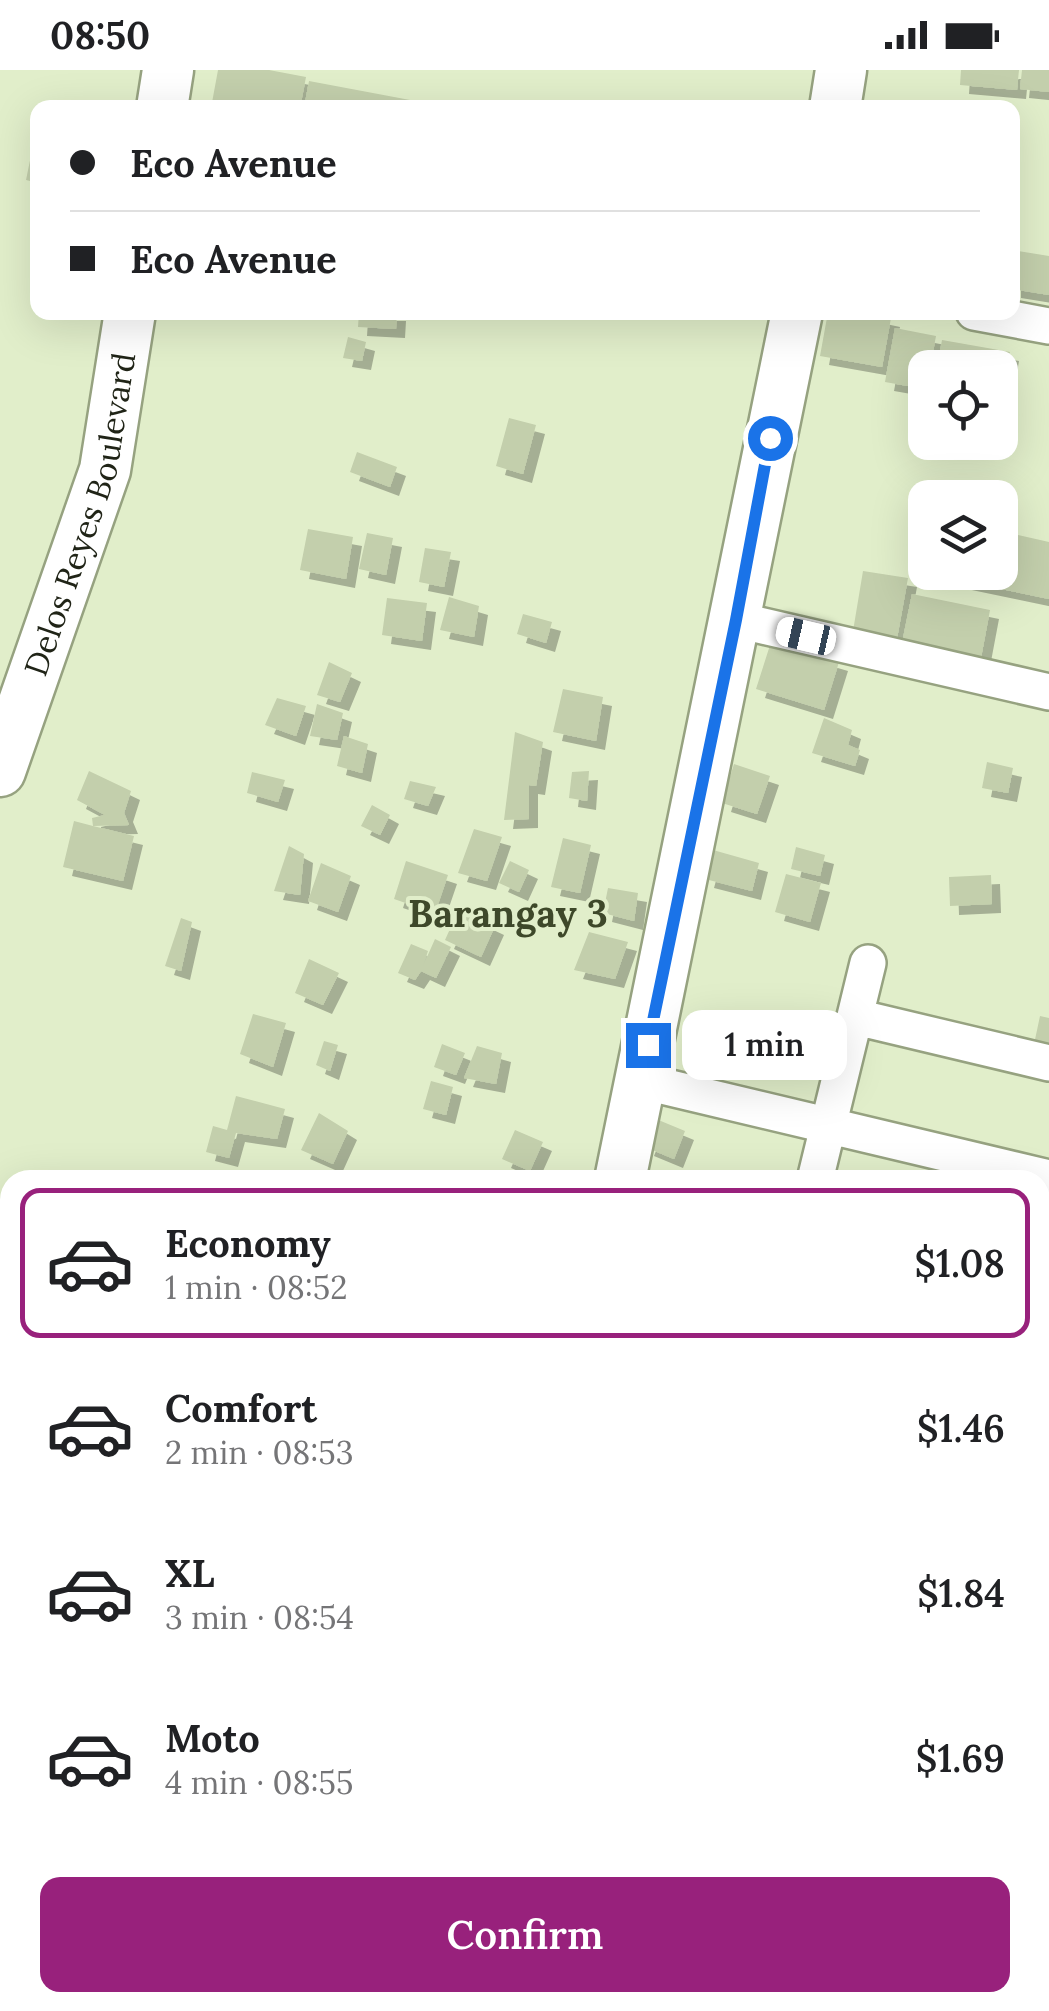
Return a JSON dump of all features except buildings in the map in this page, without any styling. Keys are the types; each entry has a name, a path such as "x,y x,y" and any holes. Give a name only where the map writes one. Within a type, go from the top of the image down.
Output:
{"main road":[{"path":"163,100 168,70"},
{"path":"836,100 841,70"},
{"name":"Delos Reyes Boulevard","path":"0,770 105,470 129,320"},
{"path":"622,1170 795,320"}],"street":[{"path":"1017,320 1049,326"},
{"path":"736,620 1049,692"},
{"path":"818,1170 868,963"},
{"path":"856,1016 1049,1063"},
{"path":"642,1080 1015,1170"}],"district":[{"name":"Barangay 3","path":"508,913"}],"route":[{"path":"648,1045 770,438"}]}
